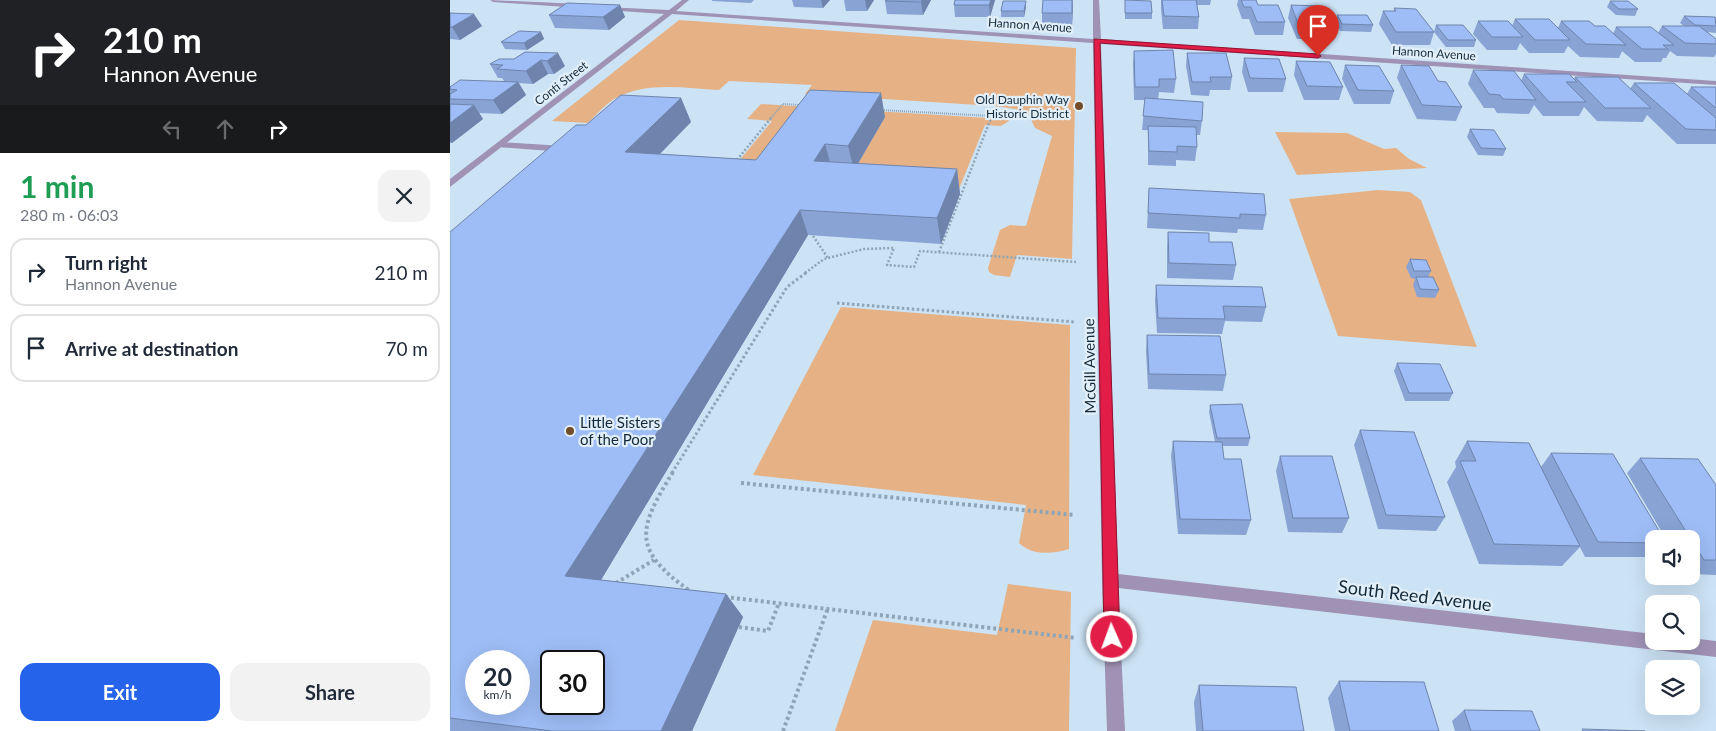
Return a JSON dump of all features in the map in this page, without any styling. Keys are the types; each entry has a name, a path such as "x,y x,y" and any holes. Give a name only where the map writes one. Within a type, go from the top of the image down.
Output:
{"street":[{"path":"493,0 592,7"},
{"name":"Conti Street","path":"450,184 686,0"},
{"name":"McGill Avenue","path":"1096,0 1110,580 1116,731"},
{"name":"Hannon Avenue","path":"602,7 1716,83"},
{"path":"500,144 564,149"},
{"name":"South Reed Avenue","path":"1110,580 1716,649"}],"path":[{"path":"732,167 783,104 803,105"},
{"path":"873,109 992,116 939,252"},
{"path":"956,184 966,184"},
{"path":"813,236 828,258"},
{"path":"692,593 671,578 654,560 646,538 653,504 787,287 828,258 864,250 894,248 887,265 914,267 920,251 1076,262"},
{"path":"837,303 1075,322"},
{"path":"741,483 1075,515"},
{"path":"613,585 654,560"},
{"path":"721,596 1076,638"},
{"path":"739,627 768,631 779,603"},
{"path":"783,731 828,608"}],"shaded area":[{"path":"679,20 1076,48 1072,259 1017,255 1010,277 994,275 989,272 988,268 1000,230 1010,225 1026,226 1052,136 1035,128 1029,115 1015,109 805,94 812,85 729,81 719,90 665,87 639,90 626,93 614,99 588,123 552,121"},
{"path":"761,104 988,118 995,118 996,116 1006,117 1009,121 1001,126 985,125 957,194 764,185 733,168 772,121 747,119"},
{"path":"1275,132 1347,133 1384,149 1396,148 1409,159 1427,168 1297,175"},
{"path":"1378,190 1410,192 1421,200 1477,347 1338,336 1289,199"},
{"path":"841,307 1070,325 1069,549 1043,553 1030,550 1019,543 1026,505 753,475"},
{"path":"1008,584 1071,592 1069,731 835,731 873,620 997,635"}],"building":[{"path":"886,0 922,0 921,2"},
{"path":"955,0 991,0 989,5 954,5"},
{"path":"1043,0 1072,0 1072,13 1042,13"},
{"path":"1125,0 1151,1 1152,13 1125,13"},
{"path":"1162,0 1196,0 1199,17 1164,16"},
{"path":"1241,0 1256,0 1258,5 1278,5 1285,22 1257,22 1251,7 1244,7"},
{"path":"1003,1 1026,1 1024,11 1001,11"},
{"path":"1610,1 1628,1 1638,9 1619,9"},
{"path":"567,3 620,5 603,17 549,15"},
{"path":"1291,5 1320,6 1330,27 1299,26"},
{"path":"1394,8 1416,9 1434,32 1396,32 1383,11 1396,11"},
{"path":"450,13 474,14 450,27"},
{"path":"1337,15 1367,15 1373,25 1342,24"},
{"path":"1684,16 1715,17 1716,26 1695,25"},
{"path":"1515,19 1549,19 1570,40 1535,40"},
{"path":"1478,21 1508,21 1523,37 1492,37"},
{"path":"1561,21 1589,21 1595,26 1605,26 1626,45 1586,44"},
{"path":"1436,25 1463,25 1476,40 1448,40"},
{"path":"1662,26 1699,26 1716,39 1716,44 1685,43"},
{"path":"1616,27 1651,27 1674,45 1663,45 1668,49 1642,49"},
{"path":"519,31 541,32 524,43 501,42"},
{"path":"1173,50 1176,79 1159,79 1159,87 1135,87 1134,51"},
{"path":"525,52 558,53 547,61 541,60 526,71 497,69 503,65 490,64 499,59 514,59"},
{"path":"1187,53 1226,53 1232,77 1210,77 1211,82 1192,82"},
{"path":"1244,58 1279,59 1286,79 1250,78"},
{"path":"1296,61 1330,62 1343,87 1307,86"},
{"path":"1345,65 1379,66 1394,91 1358,90"},
{"path":"1401,65 1429,66 1438,81 1446,82 1462,107 1422,105"},
{"path":"1473,70 1514,71 1536,100 1503,99 1500,95 1489,94"},
{"path":"1524,74 1569,74 1577,82 1566,82 1586,102 1549,102"},
{"path":"1575,77 1618,77 1651,108 1605,108"},
{"path":"460,80 518,82 493,100 450,99 450,94 457,90 450,89 450,87"},
{"path":"1634,83 1674,83 1716,118 1716,130 1686,129"},
{"path":"1691,87 1716,87 1716,108"},
{"name":"Little Sisters of the Poor","path":"810,90 881,93 848,146 825,144 814,161 957,169 937,218 800,210 565,576 726,594 661,731 552,731 450,718 450,232 576,125 586,125 621,95 681,98 625,152 756,160"},
{"path":"1145,98 1203,102 1202,121 1143,116"},
{"path":"450,104 474,105 450,123"},
{"path":"1148,126 1196,127 1197,147 1177,146 1177,152 1149,151"},
{"path":"1470,129 1494,130 1506,149 1481,148"},
{"path":"1149,188 1264,194 1266,215 1240,214 1240,218 1148,213"},
{"path":"1168,232 1209,233 1209,242 1232,242 1236,265 1169,263"},
{"path":"1410,259 1426,260 1431,271 1414,271"},
{"path":"1416,277 1433,277 1439,290 1420,289"},
{"path":"1156,285 1262,287 1266,307 1223,306 1225,319 1158,318"},
{"path":"1147,335 1220,336 1226,375 1149,374"},
{"path":"1397,363 1440,364 1453,393 1409,393"},
{"path":"1242,404 1250,438 1217,438 1210,405"},
{"path":"1360,430 1414,432 1445,517 1386,515"},
{"path":"1173,441 1222,442 1224,459 1241,459 1251,520 1180,519"},
{"path":"1467,441 1529,443 1580,546 1494,544 1460,461 1476,461"},
{"path":"1551,453 1613,454 1659,530 1645,530 1645,543 1598,542"},
{"path":"1280,456 1332,456 1349,518 1293,518"},
{"path":"1640,458 1698,459 1716,485 1716,560 1704,560 1700,554 1700,530 1685,530"},
{"path":"1339,681 1424,682 1439,731 1350,731"},
{"path":"1199,685 1296,687 1304,731 1203,731"},
{"path":"1464,710 1532,711 1540,731 1471,731"},
{"path":"1582,729 1645,731 1583,731"}],"place":[{"name":"Old Dauphin Way Historic District","path":"1079,106"},
{"name":"Little Sisters of the Poor","path":"570,431"}],"route":[{"path":"1112,637 1096,40 1318,56"}]}
